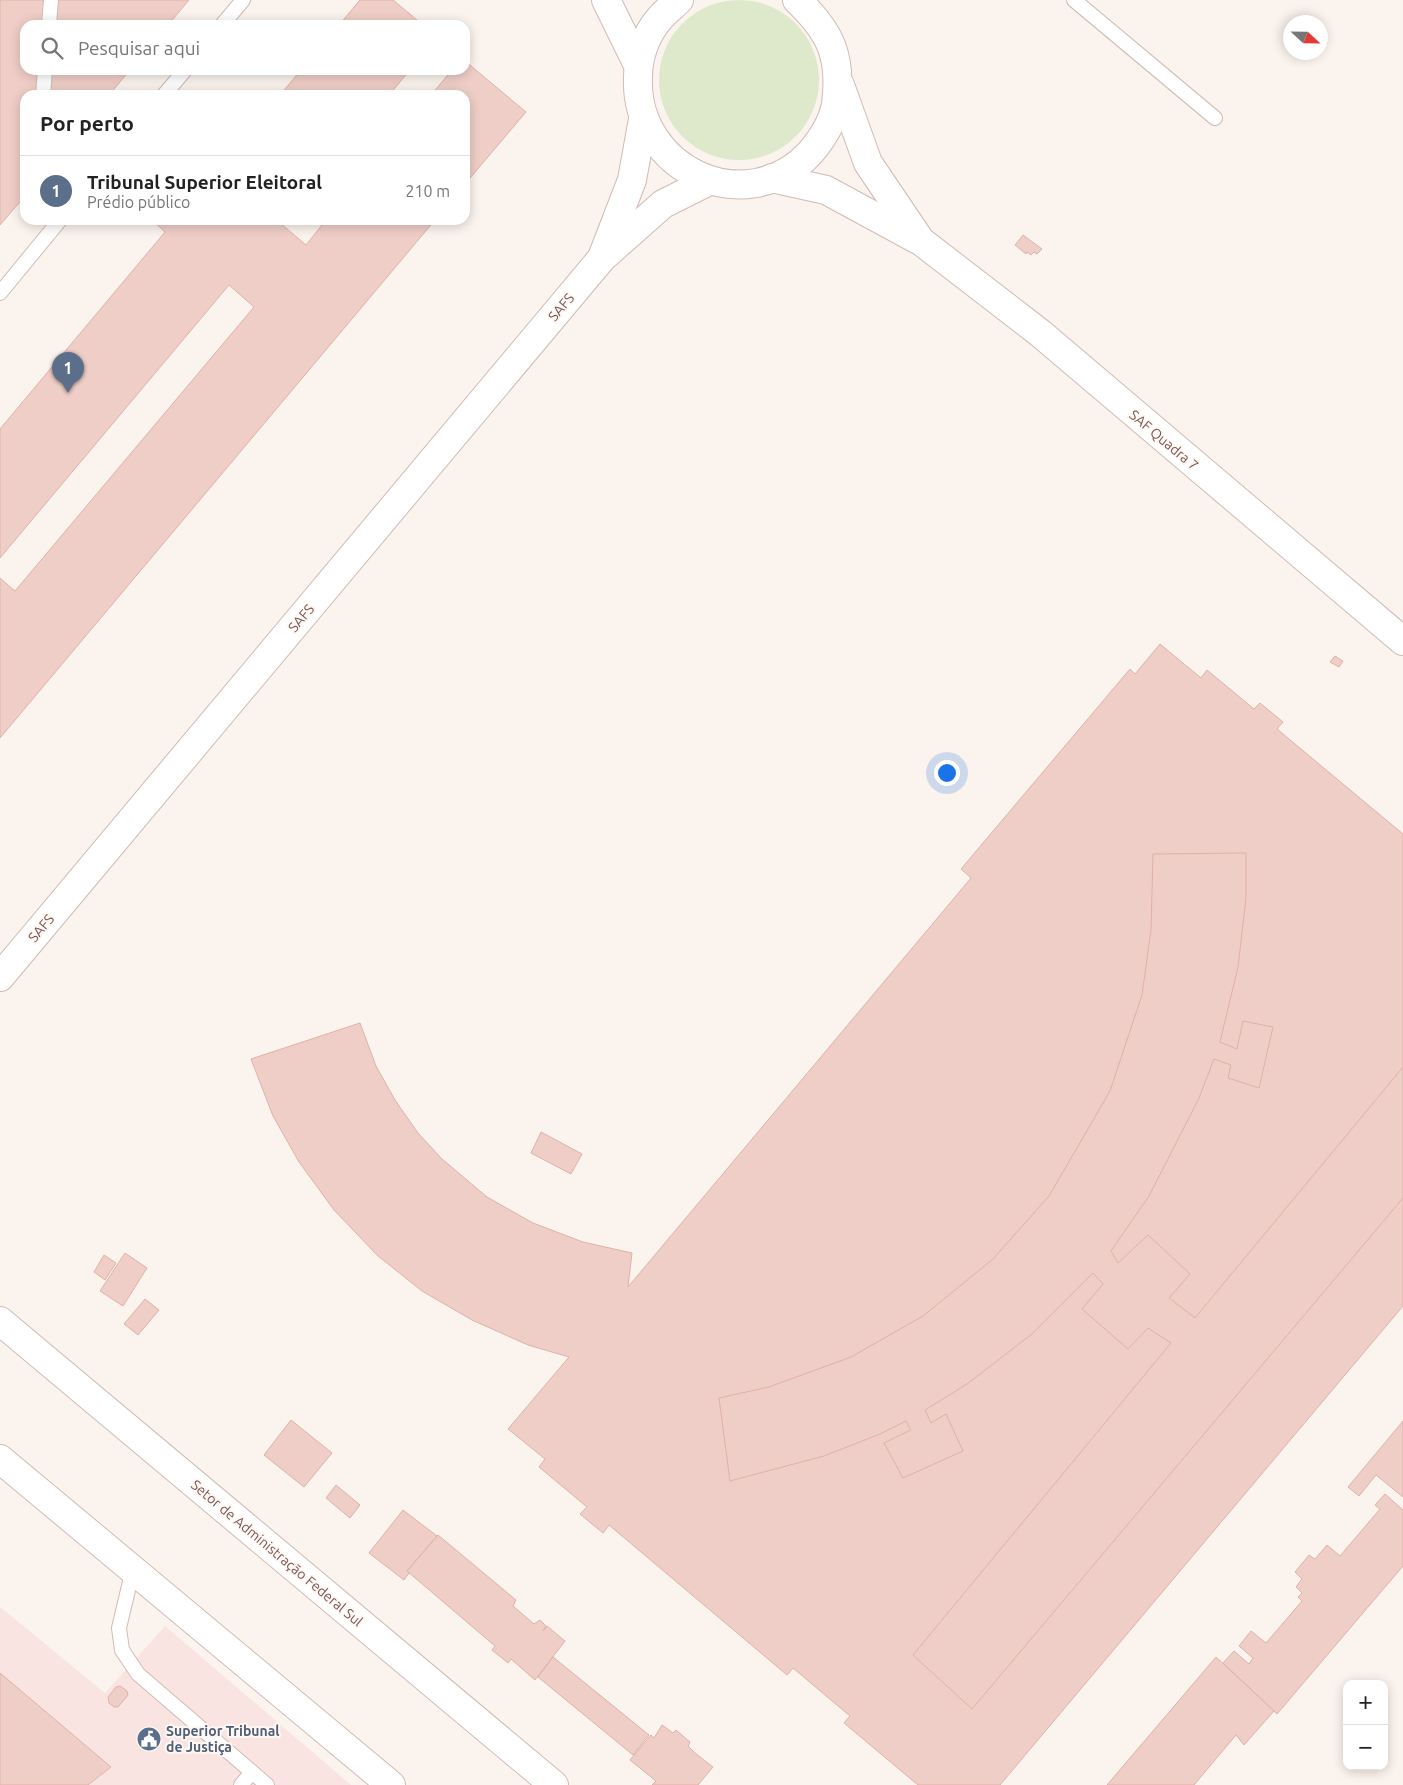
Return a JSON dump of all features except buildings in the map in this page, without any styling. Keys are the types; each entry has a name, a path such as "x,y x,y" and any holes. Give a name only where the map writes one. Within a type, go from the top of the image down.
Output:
{"street":[{"path":"606,0 638,65"},
{"path":"679,0 659,19 644,43 638,65 637,96 643,119 658,146 681,167 709,181 741,184 772,178 800,163 821,140 835,112 839,81 832,46 818,20 797,0"},
{"name":"SAF Quadra 7","path":"839,81 868,163 922,242"},
{"name":"SAFS","path":"602,258 632,180 643,119"},
{"name":"SAF Quadra 7","path":"772,178 826,190 922,242 1040,333 1403,641"},
{"name":"SAFS","path":"0,977 602,258 663,204 709,181"},
{"name":"Setor de Administração Federal Sul","path":"0,1321 554,1785"},
{"path":"0,1459 391,1785"}],"lane":[{"path":"49,20 51,0"},
{"path":"226,20 243,0"},
{"path":"1074,0 1215,118"},
{"path":"43,90 45,75"},
{"path":"168,90 181,75"},
{"path":"0,293 56,225"},
{"path":"133,1569 119,1628 122,1650 138,1674 267,1785"},
{"path":"241,1785 252,1772"}],"shaded area":[{"name":"Superior Tribunal de Justiça","path":"0,1607 105,1693 165,1626 351,1785 0,1785"}],"green space":[{"path":"731,0 747,0 777,9 796,23 813,49 818,64 818,96 813,111 796,137 777,151 762,157 747,160 731,160 701,151 677,131 668,118 662,103 659,88 659,72 668,42 688,18 701,9 716,3"}],"place":[{"name":"Tribunal Superior Eleitoral","path":"68,393"},
{"name":"Superior Tribunal de Justiça","path":"149,1739"}]}
